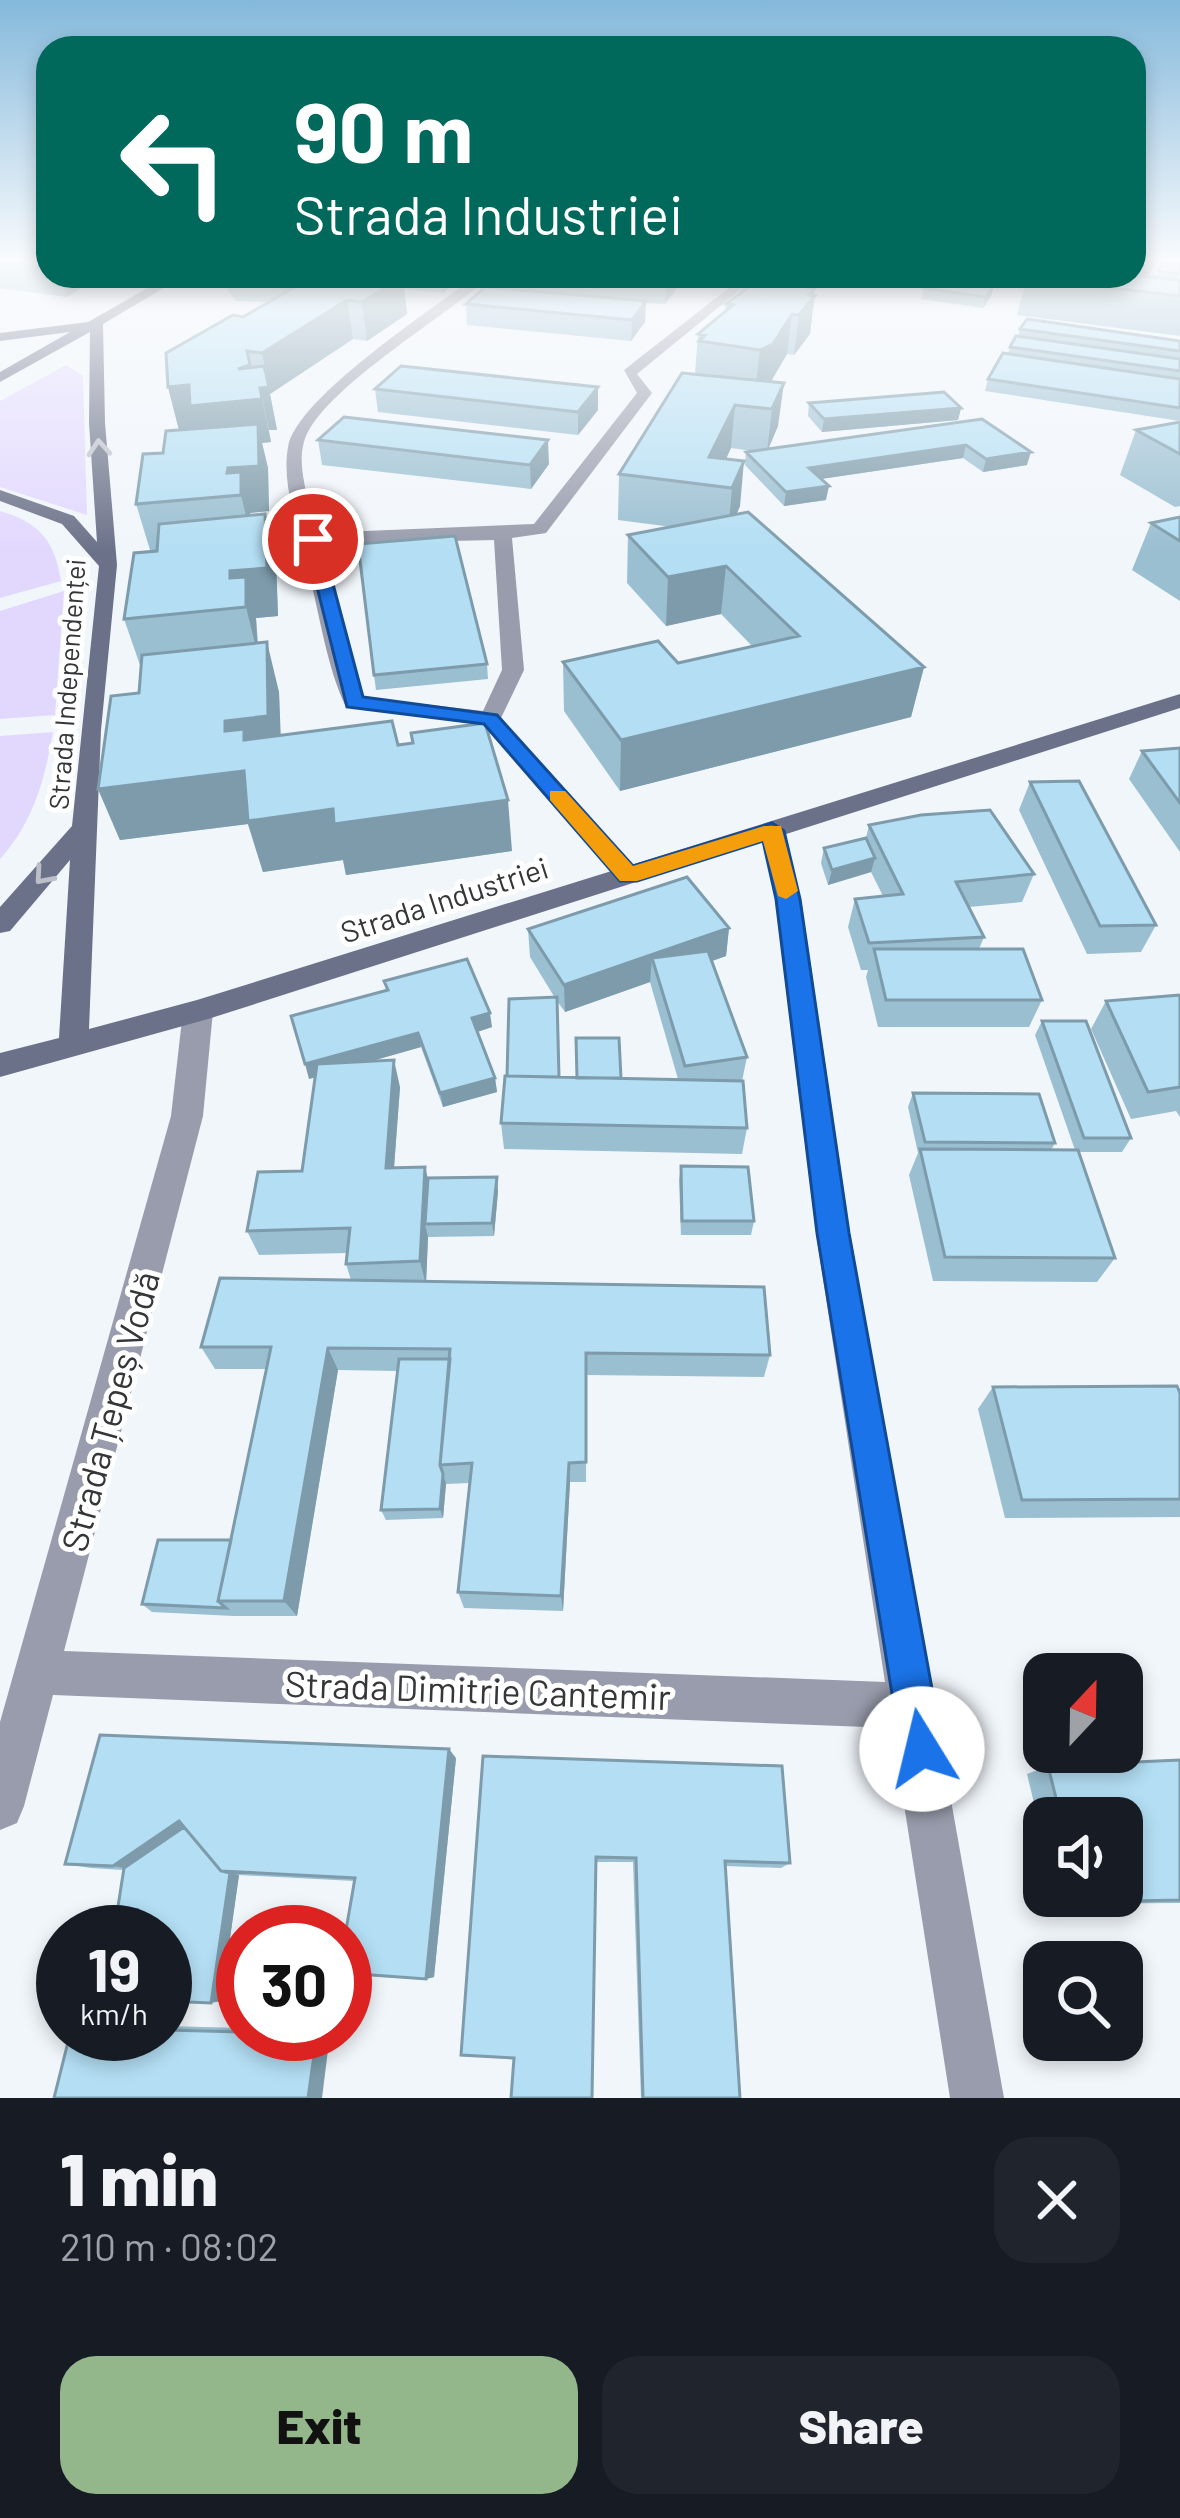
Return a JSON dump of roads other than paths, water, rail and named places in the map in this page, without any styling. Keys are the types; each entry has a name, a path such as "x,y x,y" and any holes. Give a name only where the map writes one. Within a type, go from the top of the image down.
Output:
{"street":[{"path":"0,378 40,356"},
{"name":"Strada Independenței","path":"73,1047 108,565 97,356"},
{"path":"388,356 307,424 291,464 354,702 490,719 628,875"},
{"path":"313,539 540,529 645,393 629,373 650,356"},
{"path":"0,495 68,520 108,565"},
{"path":"490,719 513,670 503,534"},
{"name":"Strada Industriei","path":"0,1065 198,1011 1180,701"},
{"path":"0,924 86,827"},
{"path":"772,831 788,899 833,1233 977,2098"},
{"name":"Strada Țepeș Vodă","path":"0,1807 187,1116 198,1011"},
{"name":"Strada Dimitrie Cantemir","path":"40,1672 915,1706"}]}
